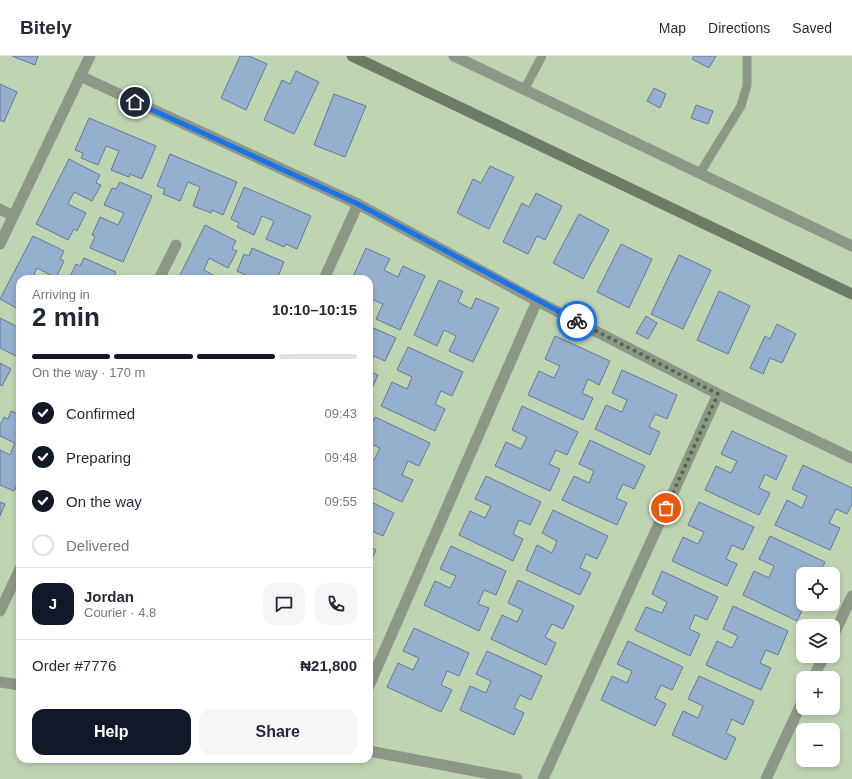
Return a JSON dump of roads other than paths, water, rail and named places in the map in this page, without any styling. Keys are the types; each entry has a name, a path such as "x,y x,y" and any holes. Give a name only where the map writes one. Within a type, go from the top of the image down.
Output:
{"main road":[{"path":"352,56 852,294"}],"street":[{"path":"0,244 90,56"},
{"path":"454,56 852,246"},
{"path":"80,76 358,204 537,301 718,394 852,458"},
{"path":"326,275 358,204"},
{"path":"0,209 13,216"},
{"path":"161,275 176,245"},
{"path":"373,677 537,301"},
{"path":"544,779 718,394"},
{"path":"0,611 16,577"},
{"path":"840,621 852,596"},
{"path":"0,682 16,684"},
{"path":"766,779 796,715"},
{"path":"373,752 518,779"}],"lane":[{"path":"524,90 542,56"},
{"path":"700,173 741,106 747,85 747,56"}]}
